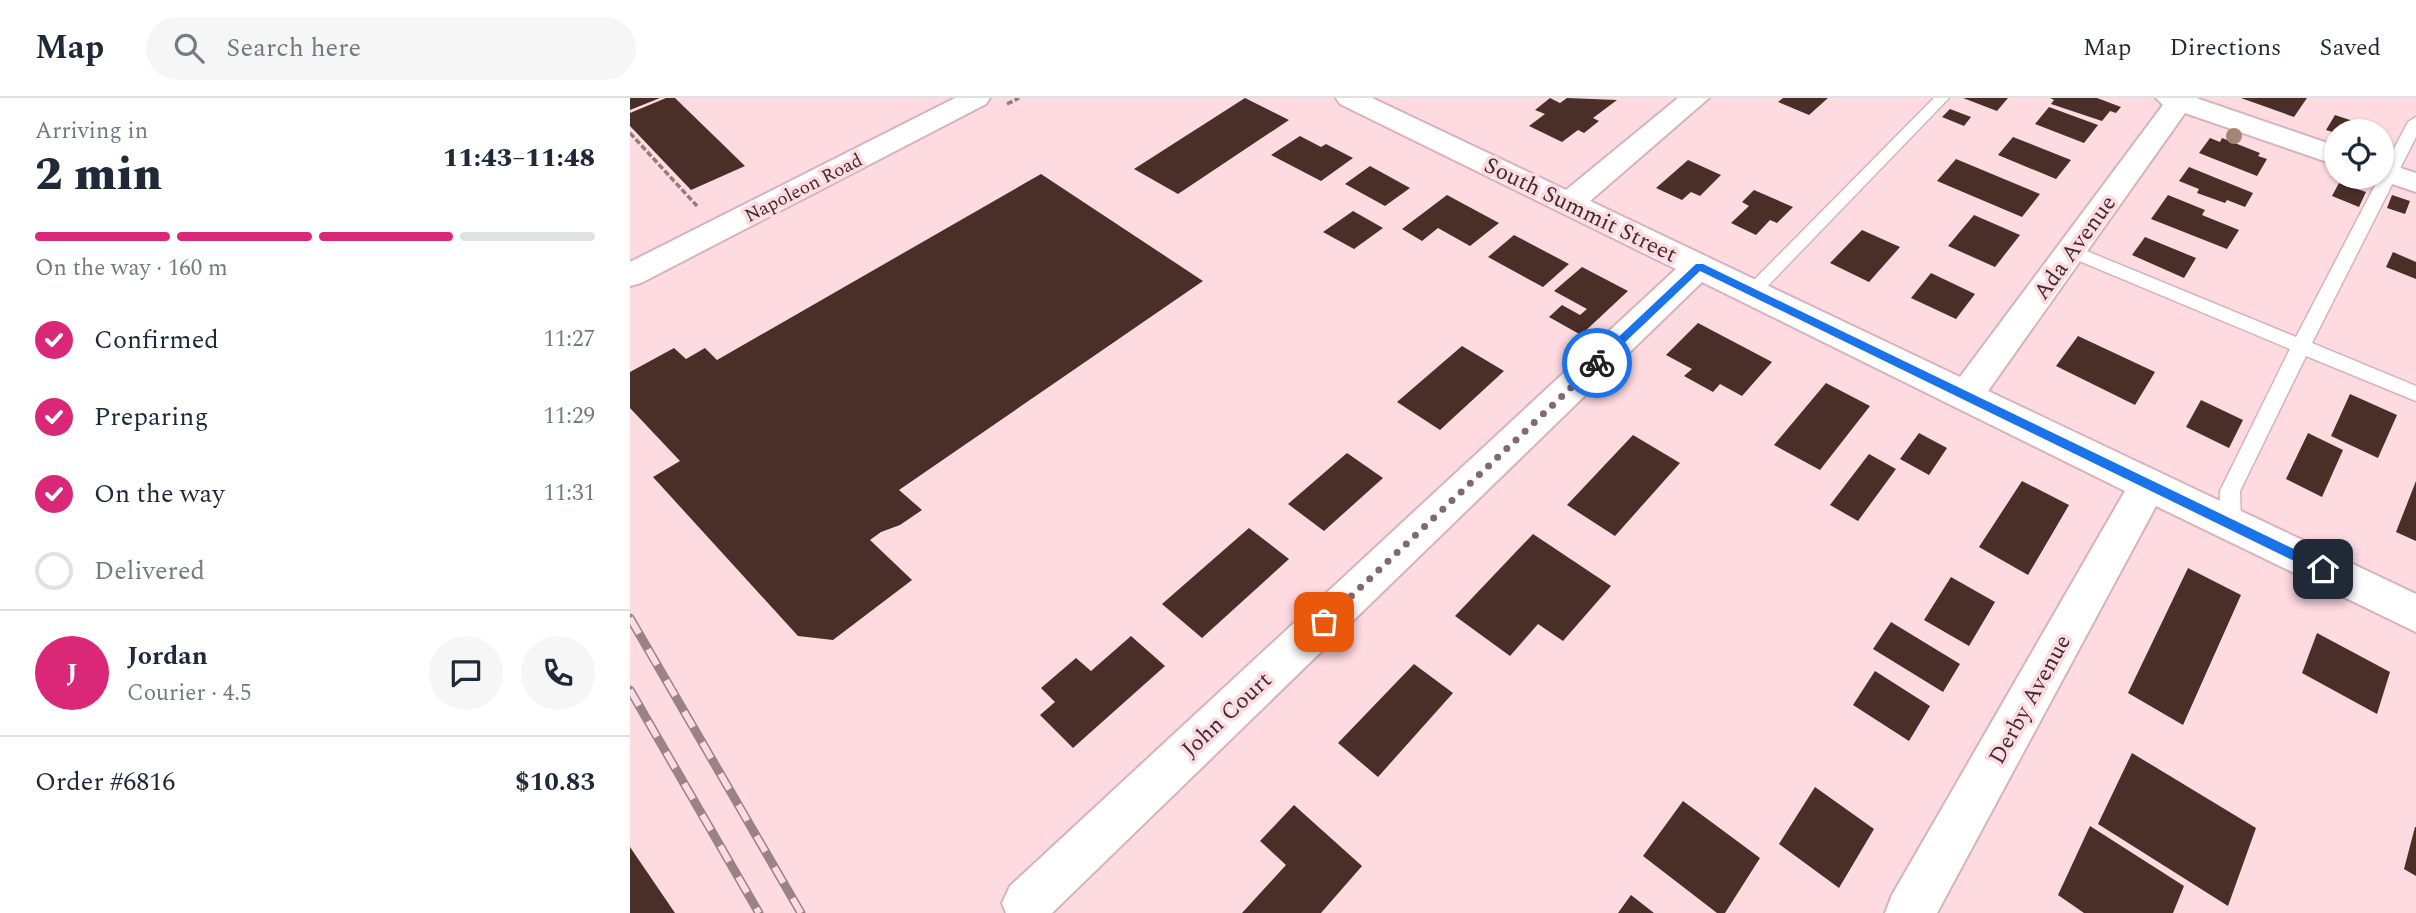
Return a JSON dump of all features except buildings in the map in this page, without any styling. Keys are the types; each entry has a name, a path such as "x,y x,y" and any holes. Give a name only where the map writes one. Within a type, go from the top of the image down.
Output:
{"street":[{"name":"Napoleon Road","path":"630,275 976,98"},
{"name":"South Summit Street","path":"1350,98 2416,614"},
{"path":"1569,203 1695,98"},
{"path":"2177,99 2324,152"},
{"name":"Ada Avenue","path":"1966,396 2177,99"},
{"name":"John Court","path":"1027,903 1699,266"},
{"name":"Derby Avenue","path":"1910,913 2148,485"}],"lane":[{"path":"1752,292 1942,98"},
{"path":"2230,524 2230,491 2302,347 2396,176 2416,122"},
{"path":"2071,251 2416,394"}],"path":[{"path":"630,132 720,229"}],"railway":[{"path":"630,618 801,913"},
{"path":"630,690 759,913"}],"way so far":[{"path":"1324,622 1597,363"}],"route":[{"path":"1597,363 1699,266 2323,569"}]}
